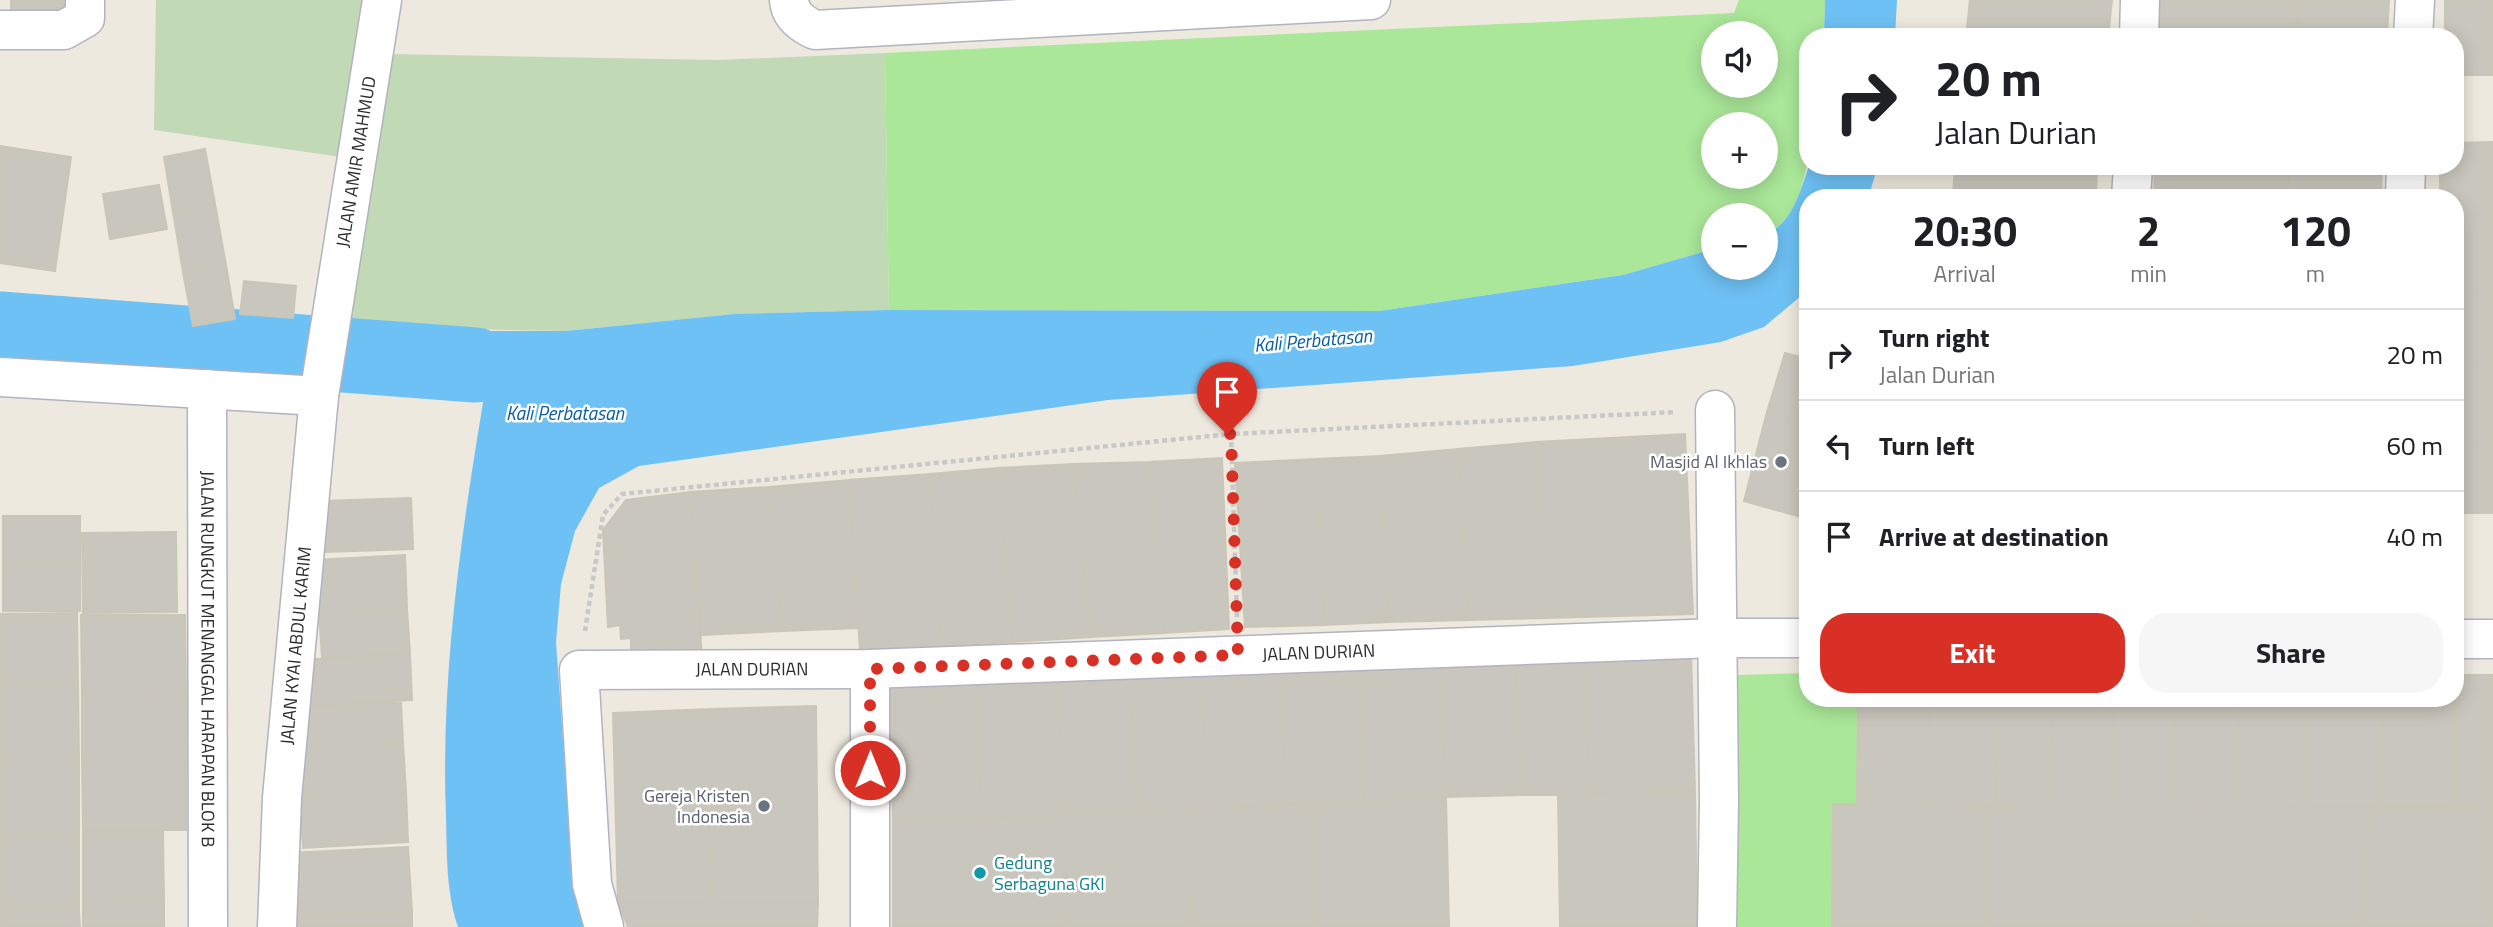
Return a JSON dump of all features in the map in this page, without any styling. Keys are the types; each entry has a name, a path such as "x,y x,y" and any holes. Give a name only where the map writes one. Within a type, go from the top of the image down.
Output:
{"street":[{"path":"0,30 64,30 85,18 85,0"},
{"name":"JALAN AMIR MAHMUD","path":"321,380 382,0"},
{"path":"789,0 789,5 801,24 815,30 1024,8 1371,0"},
{"path":"2139,28 2140,0"},
{"path":"2413,28 2415,0"},
{"path":"0,377 207,389 321,380"},
{"name":"JALAN KYAI ABDUL KARIM","path":"277,927 282,798 321,380"},
{"name":"JALAN RUNGKUT MENANGGAL HARAPAN BLOK B","path":"207,389 208,927"},
{"path":"1715,411 1717,927"},
{"name":"JALAN DURIAN","path":"582,653 870,669 1799,638"},
{"path":"2464,639 2493,639"},
{"path":"582,653 592,884 604,927"},
{"path":"870,669 870,927"}],"path":[{"path":"582,653 603,515 622,494 1229,434 1715,411"},
{"path":"1229,434 1238,655"}],"green space":[{"path":"156,0 372,0 348,158 154,130"},
{"path":"1739,0 1825,0 1824,28 1799,28 1799,175 1805,175 1797,200 1778,225 1778,203 1701,203 1701,252 1623,275 1379,311 889,310 885,53 1734,13"},
{"path":"885,53 889,310 734,314 566,331 346,327 391,54 718,60"},
{"path":"1799,673 1799,707 1858,707 1857,804 1833,804 1832,927 1736,927 1738,675"}],"water":[{"path":"1825,0 1897,0 1895,28 1824,28"},
{"name":"Kali Perbatasan","path":"1806,175 1875,175 1871,189 1801,189"},
{"name":"Kali Perbatasan","path":"1799,196 1799,298 1764,327 1721,342 1573,366 1108,400 639,466 599,488 575,531 561,584 556,642 572,867 587,927 458,927 451,900 447,859 445,760 450,647 463,535 489,367 370,359 373,331 566,331 734,314 889,310 1379,311 1623,275 1701,252 1701,280 1778,280 1778,226"}],"building":[{"path":"11,0 70,0 70,21 11,18"},
{"path":"1970,0 2112,0 2109,28 1967,28"},
{"path":"2160,0 2298,0 2296,28 2158,28"},
{"path":"2298,0 2389,0 2387,28 2296,28"},
{"path":"2445,0 2493,0 2493,75 2464,75 2464,28 2445,28"},
{"path":"2493,142 2493,217 2464,218 2464,189 2440,189 2440,175 2464,175 2464,143"},
{"path":"0,146 71,157 55,271 0,263"},
{"path":"205,149 215,204 173,212 164,157"},
{"path":"1954,175 2097,175 2096,189 1954,189"},
{"path":"2155,175 2289,175 2289,189 2154,189"},
{"path":"2289,175 2382,175 2381,189 2289,189"},
{"path":"159,185 167,229 110,239 103,194"},
{"path":"215,204 226,265 183,272 173,212"},
{"path":"2493,217 2493,295 2464,296 2464,218"},
{"path":"226,265 235,319 193,326 183,272"},
{"path":"244,281 296,286 293,318 240,314"},
{"path":"2493,295 2493,367 2464,368 2464,296"},
{"path":"1785,353 1799,357 1799,421 1767,412"},
{"path":"2493,367 2493,443 2464,444 2464,368"},
{"name":"Masjid Al Ikhlas","path":"1767,412 1799,421 1799,516 1744,501"},
{"path":"1685,434 1693,614 1546,618 1536,442"},
{"path":"1536,442 1546,618 1469,620 1458,449"},
{"path":"2493,443 2493,513 2464,513 2464,444"},
{"path":"1458,449 1469,620 1389,622 1380,456"},
{"path":"1380,456 1389,622 1325,625 1316,459"},
{"path":"1222,458 1229,629 1164,633 1149,462"},
{"path":"1316,459 1325,625 1245,627 1235,463"},
{"path":"1149,462 1164,633 1091,637 1073,464"},
{"path":"1073,464 1091,637 1013,642 997,468"},
{"path":"997,468 1013,642 941,646 930,474"},
{"path":"930,474 941,646 860,650 849,480"},
{"path":"849,480 858,628 782,631 770,487"},
{"path":"770,487 782,631 702,635 690,492"},
{"path":"690,492 702,657 631,658 631,638 621,639 620,625 608,627 603,530 626,500"},
{"path":"411,498 413,549 325,552 322,501"},
{"path":"3,516 80,516 80,562 3,562"},
{"path":"176,532 177,612 83,613 82,533"},
{"path":"405,555 407,609 319,613 316,560"},
{"path":"3,562 80,562 80,611 3,611"},
{"path":"407,609 410,653 322,657 319,613"},
{"path":"77,613 78,684 0,684 0,614"},
{"path":"81,615 185,615 186,693 82,694"},
{"path":"1691,652 1695,791 1590,793 1584,656"},
{"path":"410,654 412,700 310,705 308,659"},
{"path":"1584,656 1590,793 1522,795 1515,659"},
{"path":"1515,659 1522,795 1446,797 1440,662"},
{"path":"1440,662 1446,797 1364,801 1359,665"},
{"path":"1359,665 1364,801 1286,804 1281,668"},
{"path":"1281,668 1286,804 1207,809 1202,671"},
{"path":"1202,671 1207,809 1137,812 1130,675"},
{"path":"1130,675 1137,812 1067,815 1056,680"},
{"path":"2464,675 2493,675 2493,808 2456,807 2457,707 2464,707"},
{"path":"1056,680 1067,815 981,818 977,682"},
{"path":"977,682 981,818 893,820 888,685"},
{"path":"0,684 78,684 79,760 0,760"},
{"path":"186,693 186,758 82,758 82,694"},
{"path":"401,702 403,743 297,749 295,707"},
{"name":"Gereja Kristen Indonesia","path":"816,706 818,903 712,903 710,709"},
{"path":"1858,707 1929,707 1928,805 1857,804"},
{"path":"1929,707 1997,707 1996,805 1928,805"},
{"path":"1997,707 2052,707 2051,806 1996,805"},
{"path":"2052,707 2113,707 2112,806 2051,806"},
{"path":"2113,707 2174,707 2174,806 2112,806"},
{"path":"2174,707 2239,707 2239,806 2174,806"},
{"path":"2239,707 2307,707 2307,807 2239,806"},
{"path":"2307,707 2382,707 2382,807 2307,807"},
{"path":"2382,707 2455,707 2456,807 2382,807"},
{"path":"710,709 712,903 618,903 613,713"},
{"path":"403,743 406,791 299,797 297,749"},
{"path":"82,758 186,758 186,830 83,830"},
{"path":"0,760 79,760 79,834 0,834"},
{"path":"406,791 408,842 303,848 299,797"},
{"path":"1695,791 1697,927 1560,927 1558,794"},
{"path":"1446,797 1449,927 1314,927 1313,804"},
{"path":"1313,804 1314,927 1192,927 1189,810"},
{"path":"1833,804 1985,806 1986,927 1832,927"},
{"path":"1985,806 2198,806 2198,927 1986,927"},
{"path":"2198,806 2368,807 2366,927 2198,927"},
{"path":"2368,807 2493,808 2493,927 2366,927"},
{"path":"1189,810 1192,927 1067,927 1067,815"},
{"name":"Gedung Serbaguna GKI","path":"1067,815 1067,927 893,927 893,820"},
{"path":"83,832 163,832 164,899 83,900"},
{"path":"0,834 79,834 79,910 0,910"},
{"path":"408,847 412,911 292,917 289,853"},
{"path":"164,899 164,927 83,927 83,900"},
{"path":"618,903 818,903 817,927 628,927"},
{"path":"0,910 79,910 80,927 0,927"},
{"path":"412,911 412,927 293,927 292,917"}],"waterway":[{"path":"0,329 475,365"}],"place":[{"name":"Masjid Al Ikhlas","path":"1781,462"},
{"name":"Gereja Kristen Indonesia","path":"764,806"},
{"name":"Gedung Serbaguna GKI","path":"980,873"}],"route":[{"path":"870,770 870,669 1238,655 1231,434 1227,434"}]}
